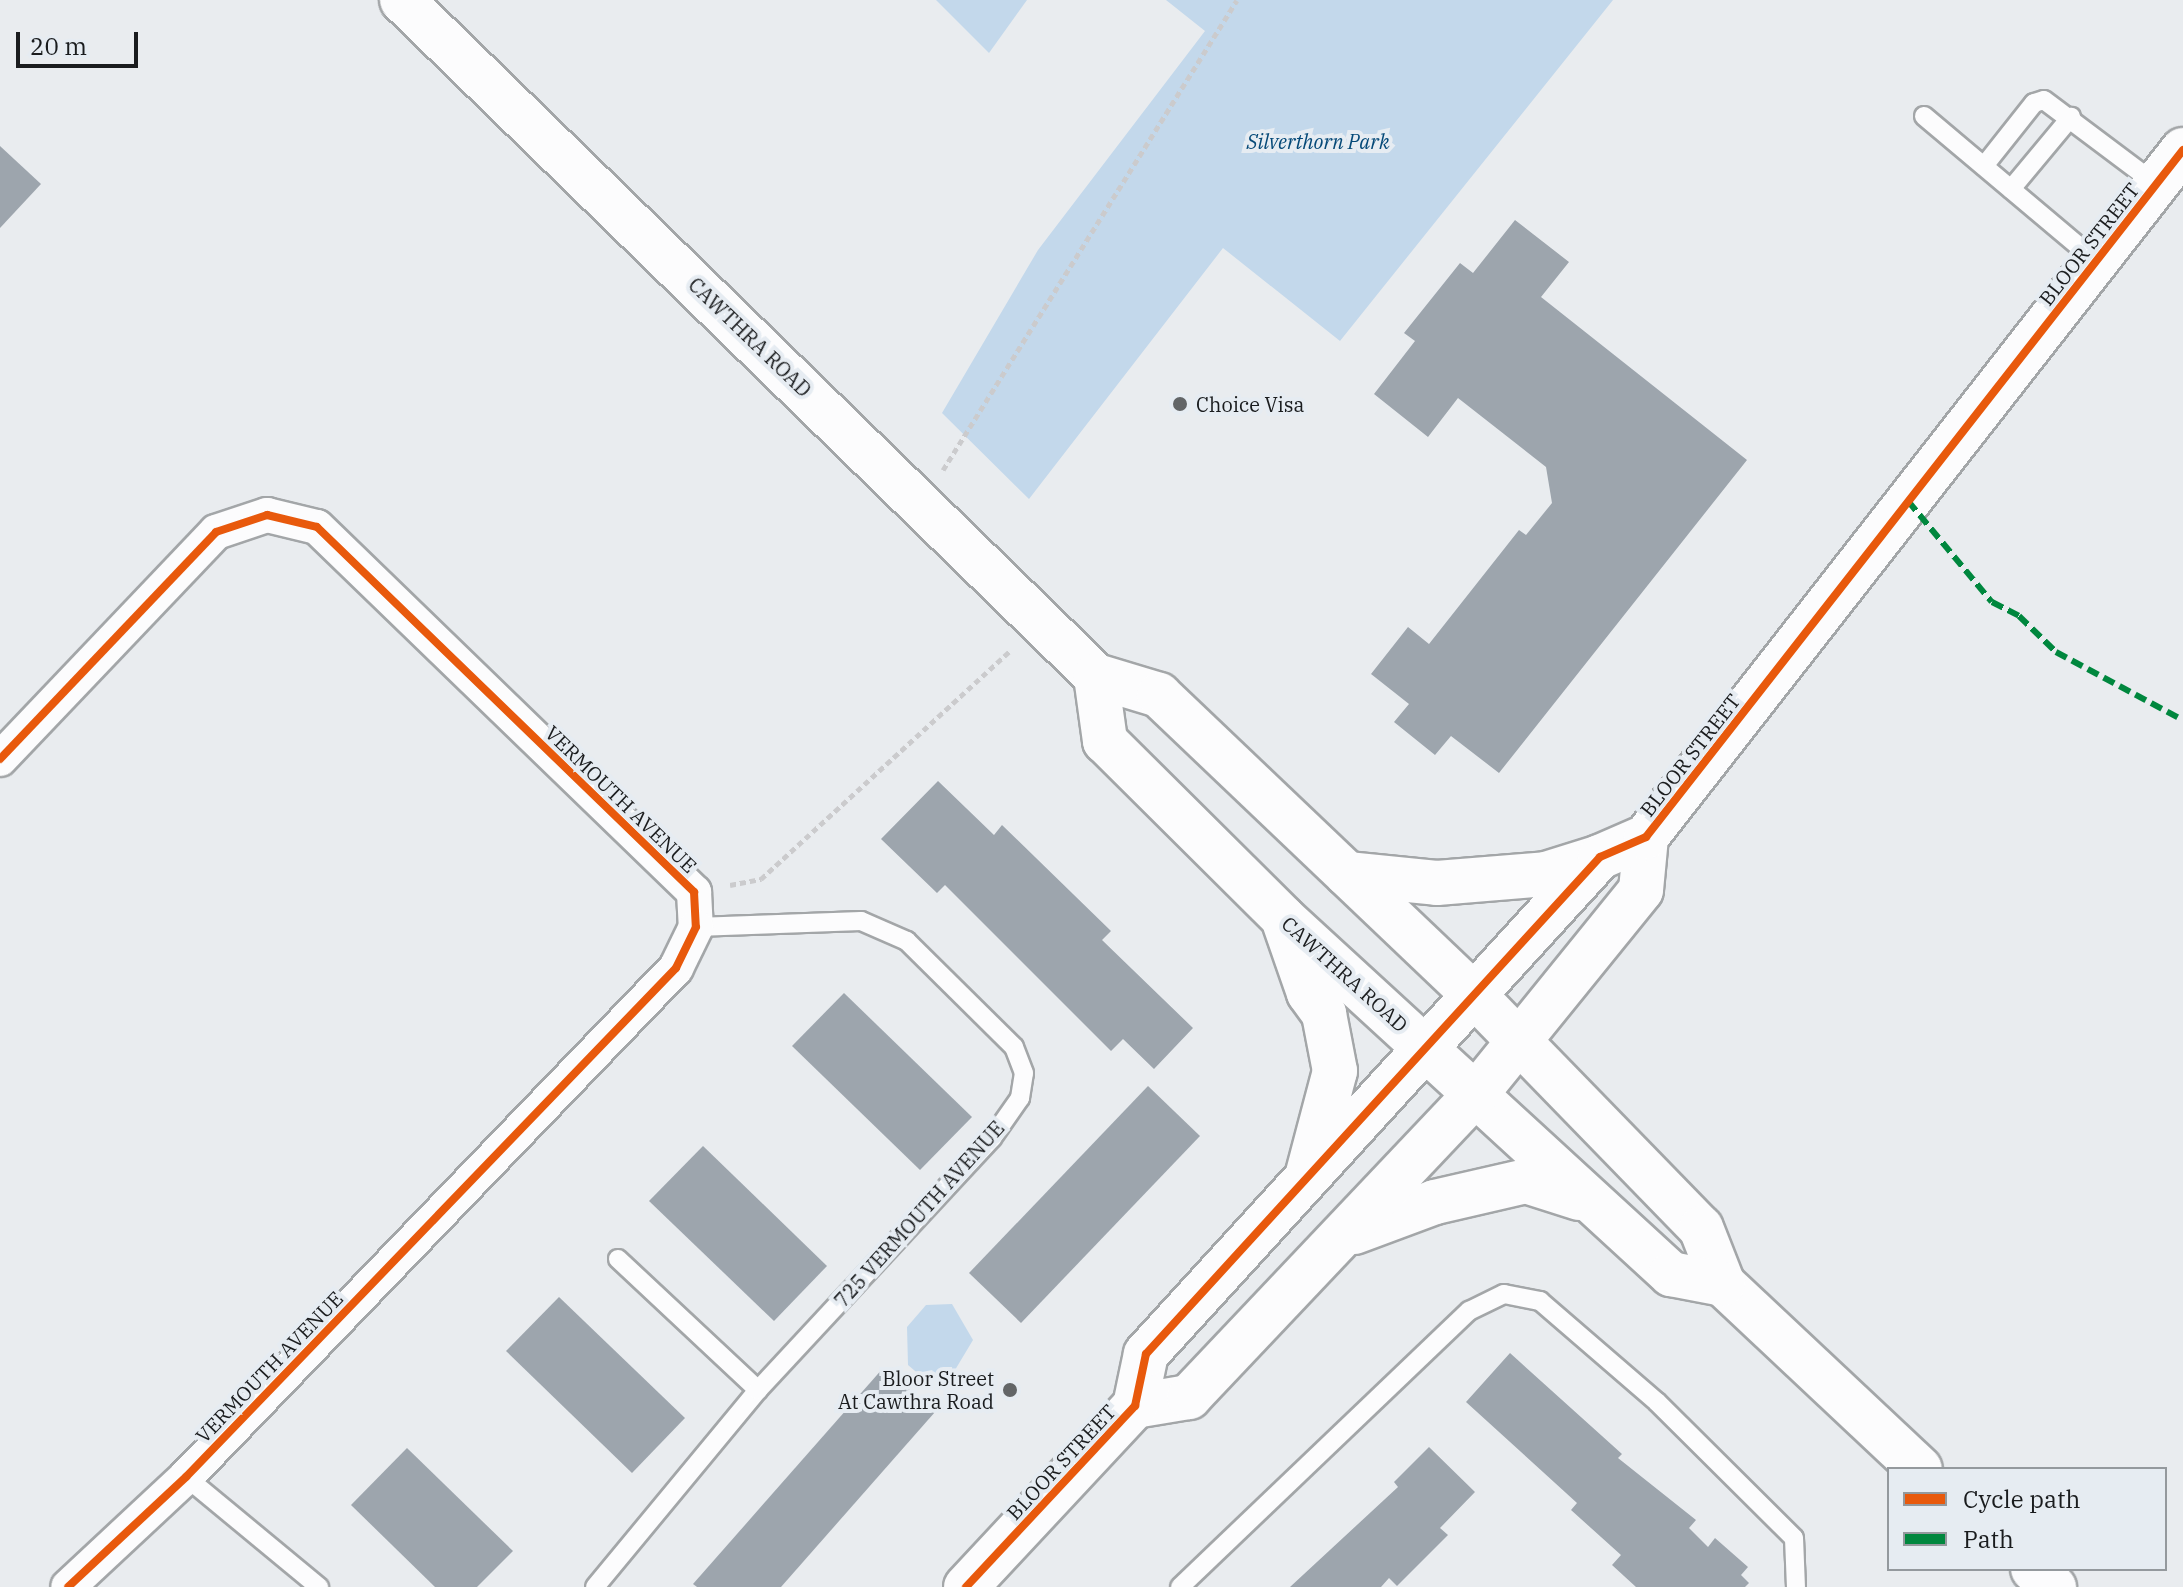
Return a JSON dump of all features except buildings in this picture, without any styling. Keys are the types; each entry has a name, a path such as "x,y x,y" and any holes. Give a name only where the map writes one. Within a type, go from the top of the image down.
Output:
{"main road":[{"name":"CAWTHRA ROAD","path":"402,0 924,504 1096,676 1159,695 1476,997 1701,1228 1723,1284 1918,1467"},
{"name":"BLOOR STREET","path":"966,1587 1135,1406 1146,1354 1429,1050 1600,857 1646,837 2183,150"},
{"name":"CAWTHRA ROAD","path":"1096,676 1105,741 1283,918 1671,1274 1723,1284"},
{"name":"BLOOR STREET","path":"1135,1406 1189,1397 1348,1235 1476,1094 1521,1043 1641,890 1646,837"},
{"path":"1347,874 1437,883 1546,874 1600,857"},
{"path":"1283,918 1309,993 1324,1014 1335,1071 1306,1183"},
{"path":"1348,1235 1435,1202 1526,1181 1587,1200"},
{"path":"2035,1571 2054,1587"}],"street":[{"name":"VERMOUTH AVENUE","path":"0,759 216,532 267,515 317,527 694,892 696,927 676,968 186,1477 68,1587"}],"lane":[{"path":"1984,166 2034,103 2054,103 2156,184"},
{"path":"1924,116 2096,261"},
{"path":"2011,189 2071,117"},
{"name":"725 VERMOUTH AVENUE","path":"595,1587 758,1390 992,1138 1020,1098 1024,1073 1014,1047 907,941 861,921 696,927"},
{"path":"618,1259 758,1390"},
{"path":"1180,1587 1469,1311 1504,1294 1540,1301 1731,1475 1794,1538 1796,1587"},
{"path":"186,1477 319,1587"}],"path":[{"path":"924,504 1237,0"},
{"path":"694,892 761,879 986,678 1040,619"}],"green space":[{"path":"936,0 1027,0 989,53"},
{"name":"Silverthorn Park","path":"1166,0 1613,0 1340,341 1223,248 1029,499 942,413 1038,250 1205,31"},
{"path":"952,1304 973,1340 952,1375 928,1382 908,1365 907,1327 926,1305"}],"marked path":[{"path":"1908,501 1992,602 2019,616 2056,652 2183,720"}],"cycle path":[{"path":"966,1587 1135,1406 1146,1354 1600,857 1646,837 2183,150"},
{"path":"0,759 216,532 267,515 317,527 694,892 696,927 676,968 186,1477 68,1587"}],"place":[{"name":"Choice Visa","path":"1180,404"},
{"name":"Bloor Street At Cawthra Road","path":"1010,1390"}]}
